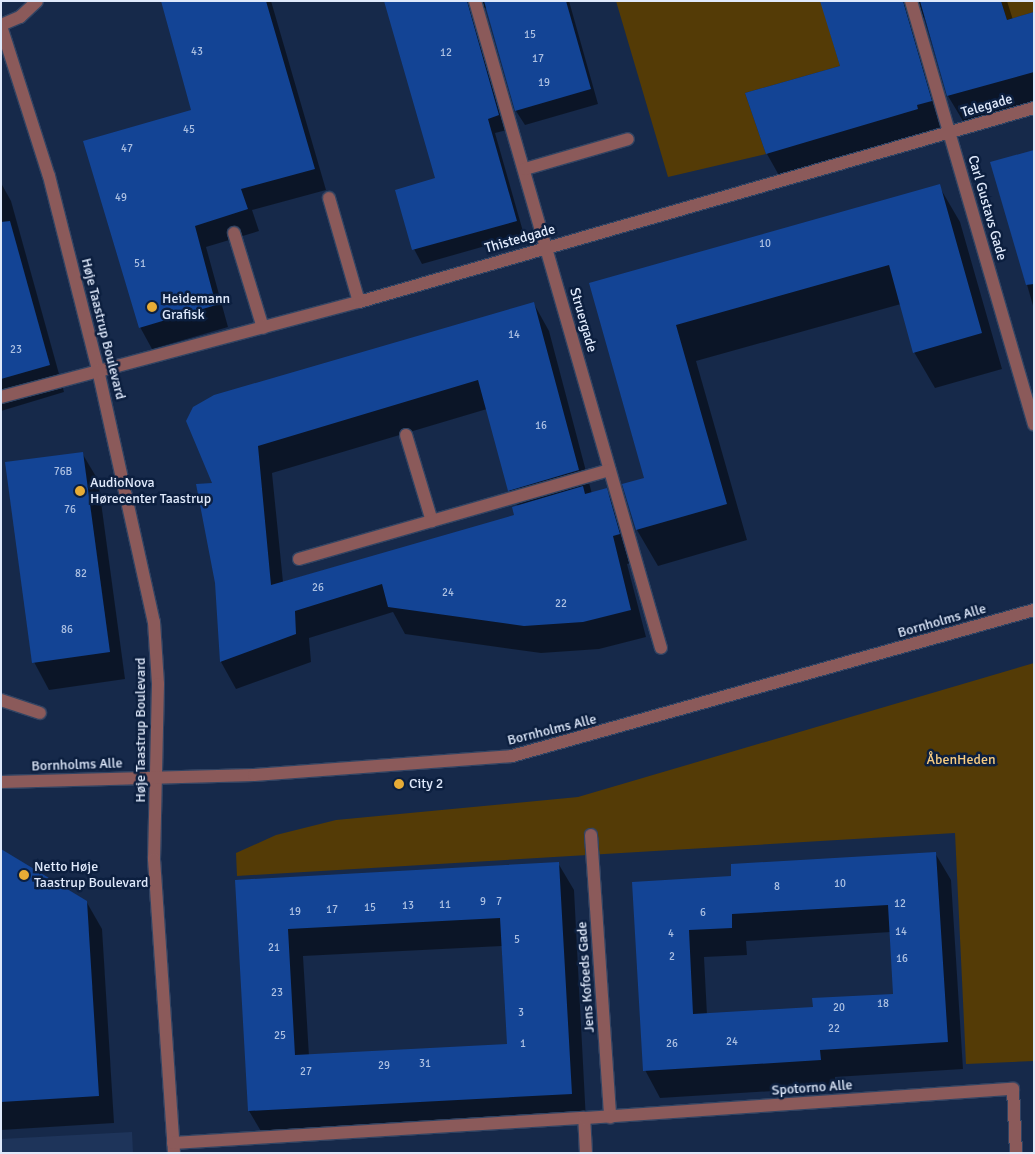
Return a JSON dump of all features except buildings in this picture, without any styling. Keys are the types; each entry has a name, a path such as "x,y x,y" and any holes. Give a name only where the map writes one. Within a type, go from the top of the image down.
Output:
{"street":[{"path":"1,25 20,18 37,1"},
{"name":"Struergade","path":"475,1 525,169 661,648"},
{"name":"Carl Gustavs Gade","path":"911,1 1034,424"},
{"name":"Høje Taastrup Boulevard","path":"1,25 49,176 98,370 154,622 156,777 154,859 174,1148"},
{"name":"Telegade","path":"949,132 1034,108"},
{"name":"Thistedgade","path":"1,397 359,302 949,132"},
{"path":"525,169 628,138"},
{"path":"329,198 359,302"},
{"path":"234,233 263,328"},
{"path":"406,435 432,521"},
{"path":"299,559 610,470"},
{"name":"Bornholms Alle","path":"1,782 156,777 512,756 1034,610"},
{"path":"1,700 40,713"},
{"name":"Jens Kofoeds Gade","path":"591,835 610,1117"},
{"name":"Spotorno Alle","path":"174,1148 1012,1089 1016,1153"},
{"path":"584,1118 586,1153"}],"shaded area":[{"path":"132,1132 133,1153 1,1153 1,1139"}],"green space":[{"path":"616,1 821,1 840,66 745,93 766,154 668,177"},
{"path":"1001,1 1034,1 1034,12 1007,20"},
{"name":"ÅbenHeden","path":"1034,663 1034,1061 966,1064 955,833 237,876 236,853 276,835 336,820 578,797"}],"place":[{"name":"Heidemann Grafisk","path":"152,307"},
{"name":"AudioNova Hørecenter Taastrup","path":"80,491"},
{"name":"City 2","path":"399,784"},
{"name":"Netto Høje Taastrup Boulevard","path":"24,875"}]}
